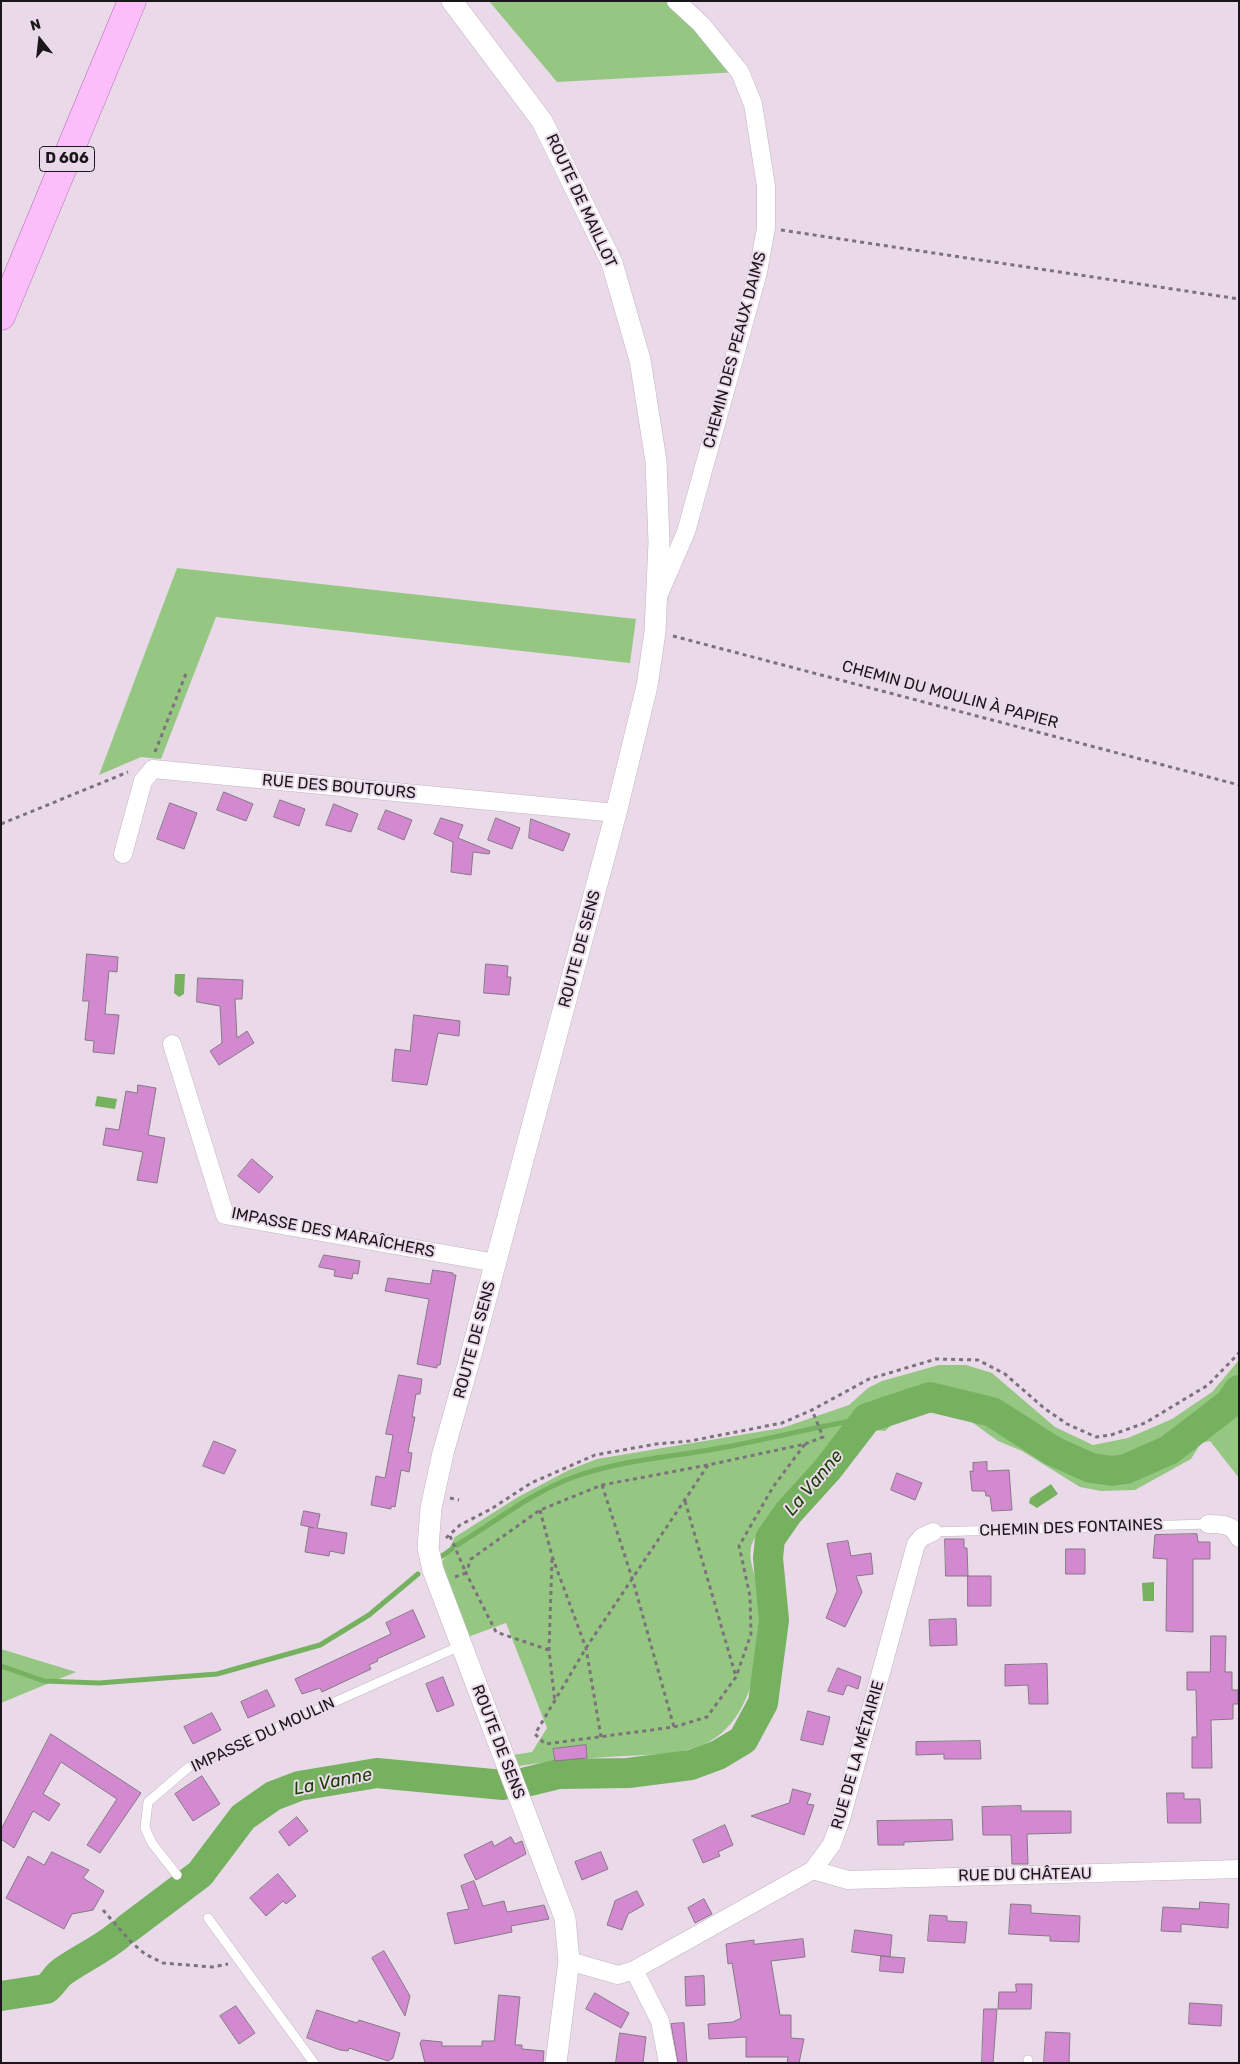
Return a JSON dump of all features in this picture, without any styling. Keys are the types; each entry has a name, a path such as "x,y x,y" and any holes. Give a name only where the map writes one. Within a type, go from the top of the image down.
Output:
{"main road":[{"name":"D 606","path":"1,316 132,1"}],"street":[{"name":"ROUTE DE MAILLOT","path":"452,1 490,49 542,121 612,263 640,360 656,462 659,542 657,604"},
{"name":"CHEMIN DES PEAUX DAIMS","path":"657,604 686,532 758,272 766,228 766,186 753,104 740,72 701,24 676,1"},
{"name":"ROUTE DE SENS","path":"556,2063 569,1961 565,1918 501,1748 460,1646 433,1570 428,1548 430,1508 443,1453 496,1263 616,814 647,686 657,604"},
{"name":"RUE DES BOUTOURS","path":"150,771 153,769 616,814"},
{"path":"123,854 143,781 150,771"},
{"name":"IMPASSE DES MARAÎCHERS","path":"172,1044 225,1215 496,1263"},
{"path":"1208,1524 1222,1524 1231,1527 1239,1538"},
{"name":"RUE DE LA MÉTAIRIE","path":"634,1970 813,1870 832,1844 841,1819 916,1544 922,1537 933,1532"},
{"name":"RUE DU CHÂTEAU","path":"813,1870 848,1880 1239,1869"},
{"path":"569,1961 618,1975 634,1970 660,2021 668,2063"}],"lane":[{"name":"CHEMIN DES FONTAINES","path":"933,1532 1208,1524"},
{"name":"IMPASSE DU MOULIN","path":"178,1875 152,1843 145,1828 147,1810 148,1802 190,1767 460,1646"},
{"path":"208,1918 314,2063"}],"path":[{"path":"766,228 1239,299"},
{"name":"CHEMIN DU MOULIN À PAPIER","path":"655,632 1239,785"},
{"path":"1,824 131,772 150,771 187,671"},
{"path":"428,1548 450,1536 460,1525 491,1509 531,1483 595,1455 735,1433 782,1423 812,1410 869,1379 936,1359 978,1360 1005,1374 1044,1408 1067,1424 1096,1437 1111,1435 1145,1423 1208,1385 1239,1353"},
{"path":"466,1573 471,1559 540,1510 602,1484 708,1465 805,1444 823,1437 812,1410"},
{"path":"708,1465 633,1581 586,1648 535,1734 545,1744 674,1727 707,1717 736,1677 752,1634 750,1596 739,1546 773,1486 805,1444"},
{"path":"602,1484 633,1581 674,1727"},
{"path":"684,1500 736,1677"},
{"path":"540,1510 552,1556 586,1648 601,1737"},
{"path":"450,1536 466,1573 496,1632 549,1650"},
{"path":"552,1556 549,1650 555,1702"},
{"path":"103,1910 131,1942 145,1954 163,1963 212,1967 241,1961"}],"shaded area":[{"path":"489,1 676,1 740,72 557,82"},
{"path":"177,568 636,619 630,663 216,617 161,759 141,757 99,775"},
{"path":"175,974 185,974 184,994 179,997 174,993"},
{"path":"97,1096 117,1099 115,1109 95,1106"},
{"path":"1239,1360 1239,1478 1210,1441 1201,1443 1191,1459 1135,1490 1101,1491 1080,1487 1022,1451 998,1441 969,1420 941,1413 923,1412 894,1423 885,1431 848,1428 778,1505 755,1537 750,1554 761,1598 760,1638 753,1677 747,1696 739,1712 728,1727 714,1739 697,1747 676,1752 518,1766 513,1755 532,1752 547,1728 506,1623 468,1637 440,1566 455,1537 518,1497 569,1470 597,1459 782,1428 849,1405 868,1388 882,1381 939,1365 966,1365 992,1373 1055,1427 1093,1445 1128,1438 1172,1419 1212,1392"},
{"path":"1051,1484 1058,1494 1037,1508 1029,1503 1030,1498"},
{"path":"1154,1582 1154,1601 1143,1601 1142,1583"},
{"path":"1,1649 76,1672 1,1703"}],"building":[{"path":"224,792 253,804 246,821 217,810"},
{"path":"280,800 305,809 299,826 274,817"},
{"path":"170,803 197,813 184,849 157,839"},
{"path":"334,804 358,814 351,832 326,825"},
{"path":"386,810 412,820 404,840 378,829"},
{"path":"441,818 463,825 458,838 490,851 489,854 473,852 471,875 451,872 453,842 434,834"},
{"path":"496,818 520,828 512,849 488,840"},
{"path":"531,819 570,834 563,851 529,838"},
{"path":"87,954 118,957 117,972 109,971 105,1014 119,1015 114,1054 93,1052 94,1041 85,1040 89,1001 83,1001"},
{"path":"486,964 508,966 507,977 511,977 509,995 484,993"},
{"path":"198,978 243,980 242,999 235,999 237,1038 247,1031 254,1043 219,1065 210,1051 222,1043 220,1006 197,1002"},
{"path":"414,1015 460,1021 459,1036 438,1033 427,1085 392,1081 395,1049 410,1051"},
{"path":"138,1085 156,1088 148,1135 165,1138 157,1183 137,1180 143,1152 103,1145 106,1128 119,1130 126,1091 137,1093"},
{"path":"252,1159 273,1177 259,1193 238,1176"},
{"path":"324,1255 360,1261 358,1274 353,1273 352,1279 334,1276 335,1270 319,1267"},
{"path":"433,1270 456,1275 440,1365 437,1365 437,1368 417,1364 429,1299 385,1291 388,1278 430,1284"},
{"path":"399,1375 422,1379 420,1394 416,1394 412,1417 415,1417 408,1452 412,1453 409,1472 401,1470 395,1507 391,1506 391,1509 371,1505 376,1476 385,1478 393,1435 386,1434"},
{"path":"214,1441 236,1450 224,1474 203,1466"},
{"path":"987,1462 987,1471 1009,1470 1012,1510 992,1511 990,1496 986,1496 985,1491 972,1491 970,1471 973,1472 973,1463"},
{"path":"897,1473 922,1483 915,1500 891,1490"},
{"path":"304,1511 320,1514 317,1528 347,1533 344,1554 330,1551 329,1556 305,1552 309,1527 314,1528 301,1525"},
{"path":"1197,1534 1198,1542 1210,1542 1210,1559 1193,1559 1193,1632 1166,1631 1167,1559 1153,1558 1155,1535"},
{"path":"945,1539 964,1539 964,1548 967,1548 968,1576 946,1576"},
{"path":"848,1541 851,1556 871,1553 873,1574 856,1576 862,1592 845,1627 826,1618 837,1591 827,1544"},
{"path":"1066,1549 1085,1549 1085,1574 1066,1574"},
{"path":"968,1576 991,1576 991,1606 968,1606"},
{"path":"413,1610 425,1637 377,1659 378,1661 369,1665 371,1669 322,1692 320,1688 302,1694 295,1679 391,1634 386,1623"},
{"path":"956,1619 957,1645 930,1646 929,1620"},
{"path":"1211,1636 1226,1636 1225,1672 1232,1672 1232,1690 1238,1690 1238,1704 1233,1704 1233,1719 1211,1720 1212,1768 1192,1768 1192,1737 1197,1737 1196,1690 1187,1690 1187,1672 1210,1672"},
{"path":"1047,1664 1048,1704 1029,1704 1028,1685 1005,1686 1005,1665"},
{"path":"838,1668 861,1677 858,1689 847,1685 843,1695 828,1691"},
{"path":"443,1677 454,1705 437,1712 426,1684"},
{"path":"267,1690 275,1706 248,1718 241,1702"},
{"path":"808,1711 830,1717 823,1745 801,1740"},
{"path":"212,1713 221,1730 193,1744 184,1727"},
{"path":"51,1734 141,1793 100,1853 87,1845 117,1799 61,1762 43,1794 60,1804 49,1821 33,1811 14,1848 1,1839 1,1830"},
{"path":"980,1741 981,1759 944,1759 944,1754 916,1755 916,1742"},
{"path":"586,1745 587,1758 555,1761 553,1749"},
{"path":"202,1776 220,1804 193,1821 175,1794"},
{"path":"793,1789 811,1794 807,1804 814,1805 804,1835 751,1816 789,1803"},
{"path":"1167,1793 1184,1793 1184,1799 1200,1799 1201,1823 1168,1823"},
{"path":"1021,1806 1021,1811 1071,1811 1071,1833 1027,1834 1028,1864 1012,1864 1011,1835 983,1835 982,1807"},
{"path":"297,1817 308,1831 289,1846 279,1832"},
{"path":"952,1820 953,1840 904,1842 904,1845 878,1845 877,1821"},
{"path":"725,1825 733,1845 718,1852 720,1856 703,1863 693,1840"},
{"path":"511,1837 515,1844 522,1841 526,1854 476,1880 464,1855 492,1841 494,1846"},
{"path":"52,1852 89,1870 83,1878 104,1891 93,1910 72,1914 64,1929 6,1898 28,1856 44,1865"},
{"path":"601,1852 608,1869 582,1880 575,1862"},
{"path":"278,1874 296,1896 286,1904 283,1901 266,1916 250,1898"},
{"path":"474,1881 483,1906 504,1901 507,1912 544,1905 549,1919 511,1926 512,1932 455,1944 447,1913 469,1909 461,1886"},
{"path":"637,1891 644,1905 628,1914 622,1930 607,1925 615,1901"},
{"path":"704,1899 712,1914 695,1923 688,1908"},
{"path":"1200,1902 1229,1904 1228,1928 1181,1924 1181,1932 1161,1931 1163,1907 1199,1909"},
{"path":"1011,1904 1031,1905 1031,1913 1080,1916 1079,1942 1050,1941 1050,1936 1009,1934"},
{"path":"930,1915 947,1916 947,1921 967,1922 965,1943 928,1941"},
{"path":"855,1930 892,1935 890,1957 852,1952"},
{"path":"803,1939 805,1957 771,1961 780,2015 791,2015 791,2038 804,2039 799,2063 787,2063 788,2057 746,2057 746,2037 709,2039 708,2024 733,2022 741,2018 732,1963 728,1964 726,1944 754,1940 754,1944"},
{"path":"384,1951 410,1996 405,2016 372,1958"},
{"path":"881,1956 905,1958 903,1973 880,1971"},
{"path":"704,1976 705,2005 686,2006 685,1977"},
{"path":"1016,1984 1032,1984 1031,2009 998,2009 999,1992 1016,1992"},
{"path":"595,1993 629,2013 621,2028 586,2009"},
{"path":"499,1995 520,1997 515,2045 522,2045 522,2049 544,2051 543,2063 425,2063 420,2043 422,2040 442,2042 442,2046 482,2046 482,2041 494,2041"},
{"path":"1190,2003 1222,2005 1221,2026 1189,2024"},
{"path":"236,2006 255,2033 239,2044 220,2016"},
{"path":"984,2009 997,2009 993,2063 982,2063"},
{"path":"317,2010 357,2023 359,2020 400,2033 393,2058 388,2061 349,2048 348,2051 340,2050 307,2038"},
{"path":"684,2023 687,2063 678,2063 671,2024"},
{"path":"1046,2032 1070,2033 1069,2063 1044,2063"},
{"path":"620,2033 646,2037 643,2063 616,2063"}],"waterway":[{"name":"La Vanne","path":"526,1782 559,1774 628,1773 691,1765 718,1755 743,1740 763,1703 774,1620 768,1558 770,1539 788,1513 827,1470 867,1418 930,1397 992,1412 1053,1451 1091,1468 1112,1471 1126,1469 1169,1450 1229,1404 1239,1390"},
{"path":"457,1545 543,1491 558,1483 593,1471 630,1462 726,1447 867,1418"},
{"path":"439,1558 452,1549"},
{"path":"1,1666 44,1681 99,1683 217,1674 320,1645 369,1615 418,1574"},
{"name":"La Vanne","path":"127,1929 200,1874 243,1817 273,1796 299,1786 377,1773 503,1785"},
{"name":"La Vanne","path":"1,1996 46,1989 62,1972 119,1935"}]}
